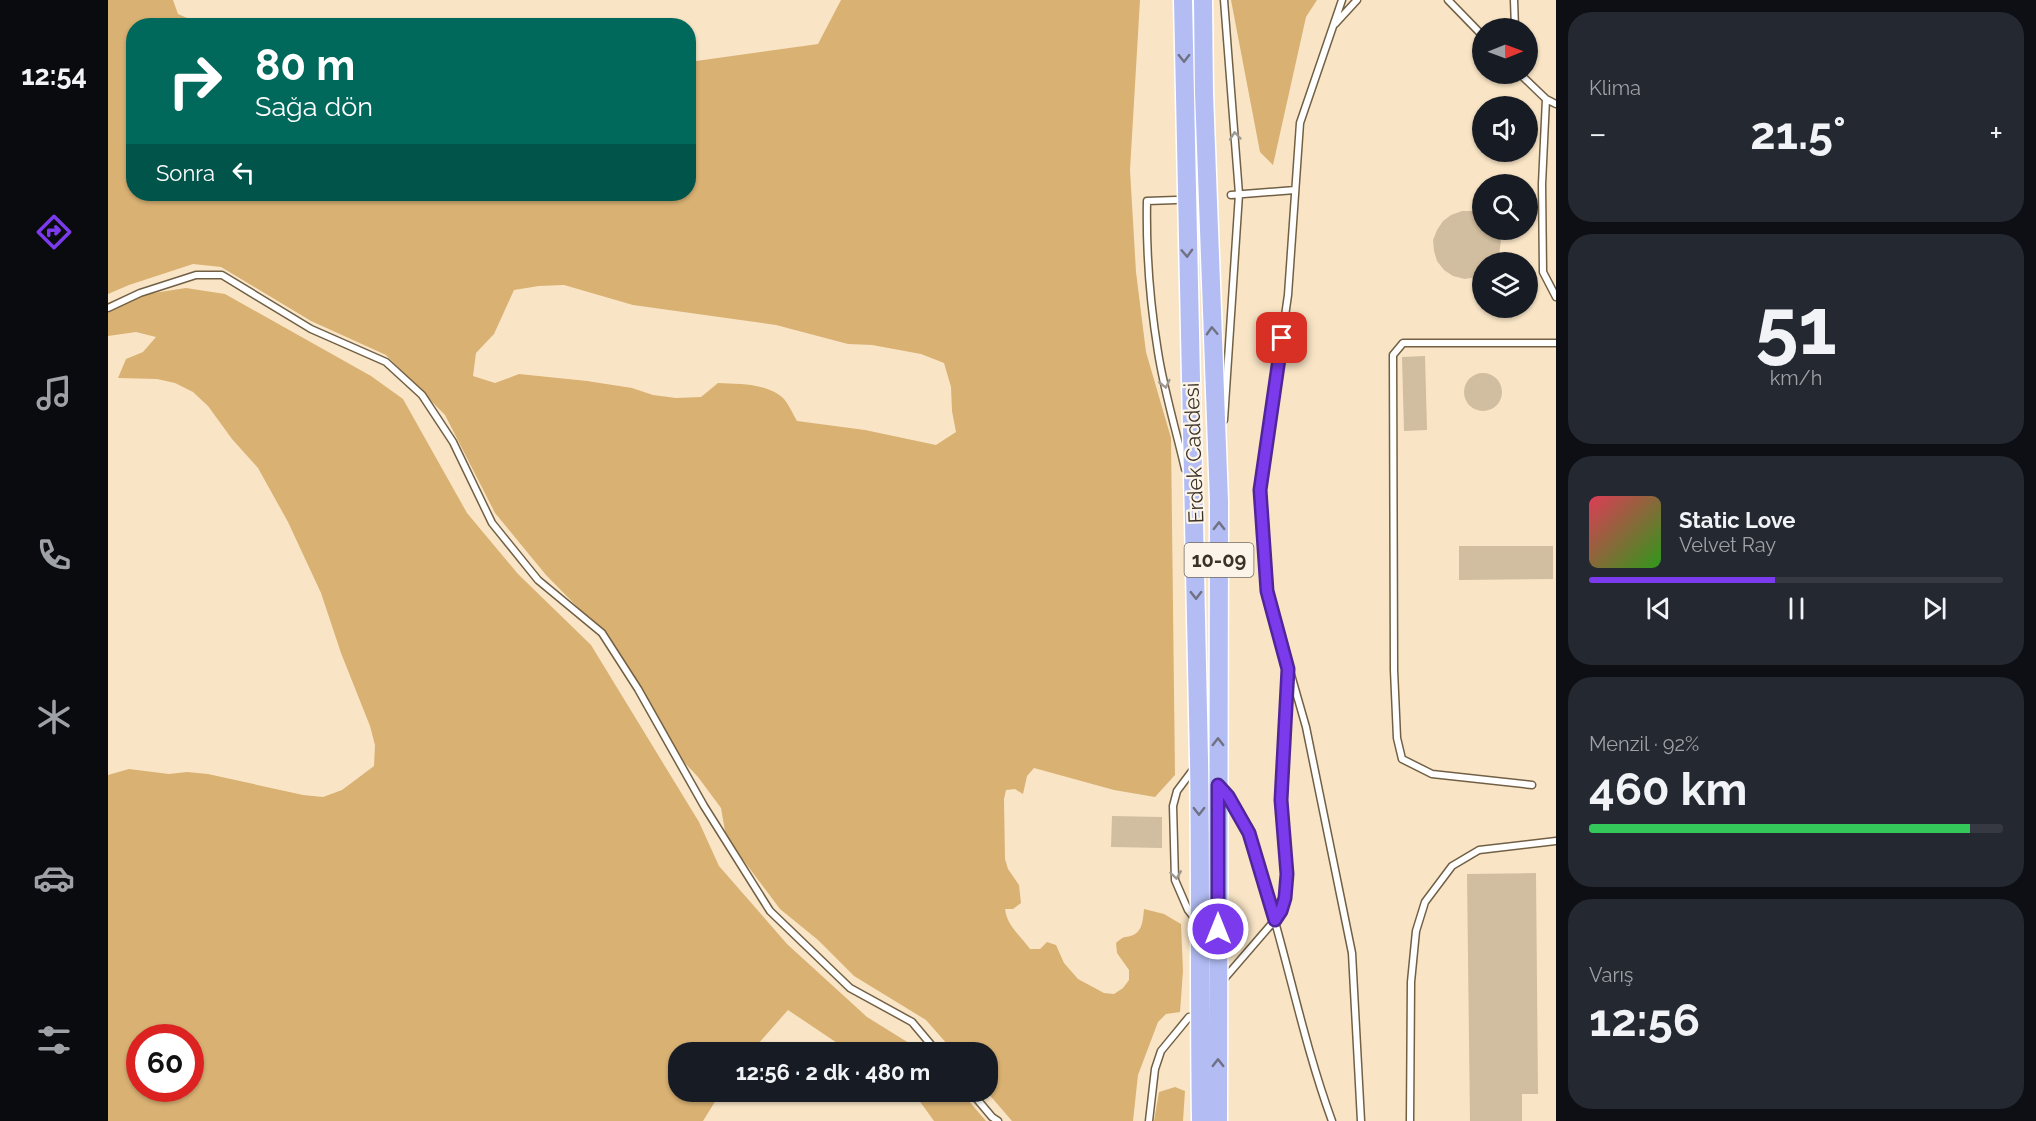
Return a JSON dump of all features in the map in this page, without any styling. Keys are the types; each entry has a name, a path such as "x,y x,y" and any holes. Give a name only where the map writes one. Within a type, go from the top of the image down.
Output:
{"main road":[{"name":"Erdek Caddesi","path":"1183,0 1185,194 1202,766 1199,925 1202,1121"},
{"name":"Erdek Caddesi","path":"1203,0 1204,93 1219,501 1215,782 1218,1121"}],"lane":[{"path":"1219,501 1239,194 1224,0"},
{"path":"1342,0 1300,123 1288,294 1260,490 1267,591 1306,727 1352,953 1361,1121"},
{"path":"1332,27 1357,0"},
{"path":"1448,0 1472,25"},
{"path":"1514,0 1515,18"},
{"path":"1530,84 1546,99 1556,104"},
{"path":"1546,99 1542,184 1543,272 1556,297"},
{"path":"1231,195 1295,190"},
{"path":"1176,200 1147,201 1148,268 1158,354 1194,507"},
{"path":"108,308 141,293 196,275 222,275 311,329 386,362 422,395 429,405 453,442 492,524 538,580 602,633 638,689 704,806 770,911 850,988 912,1022 929,1042"},
{"path":"1532,785 1432,774 1402,759 1397,738 1394,670 1393,355 1403,343 1556,343"},
{"path":"1224,979 1275,920 1285,898 1287,874 1281,800 1288,669"},
{"path":"1199,925 1188,910 1175,880 1173,806 1177,791 1202,766"},
{"path":"1215,782 1228,796 1249,833 1275,920 1317,1080 1332,1121"},
{"path":"1410,1121 1410,982 1416,931 1425,902 1452,866 1479,850 1556,841"},
{"path":"1149,1121 1155,1069 1161,1051 1166,1042 1189,1017"},
{"path":"979,1102 998,1121"}],"shaded area":[{"path":"108,0 173,0 178,14 187,18 126,18 126,201 696,201 696,61 818,44 841,0 1140,0 1130,170 1136,272 1146,352 1171,438 1175,775 1155,797 1114,790 1034,768 1027,776 1023,794 1015,789 1006,790 1004,799 1005,859 1008,869 1019,885 1021,903 1013,909 1005,909 1006,915 1030,949 1040,949 1047,942 1056,945 1064,963 1078,979 1104,993 1114,994 1129,980 1129,970 1117,953 1116,943 1139,931 1144,909 1164,914 1181,924 1183,971 1180,1012 1166,1014 1158,1022 1138,1075 1133,1121 1012,1121 996,1102 998,1102 998,1042 945,1042 926,1020 854,976 818,940 780,909 726,837 721,808 684,762 611,641 546,575 495,513 445,415 386,355 311,321 221,267 193,264 108,294","holes":["564,285 633,305 776,325 848,344 872,345 921,354 944,363 951,387 956,432 936,445 865,430 797,421 786,401 777,394 762,387 744,384 718,383 701,397 676,398 587,381 519,374 495,383 473,376 476,353 494,334 514,290 539,286"]},
{"path":"1231,0 1317,0 1306,17 1273,165 1260,152"},
{"path":"186,288 225,294 371,376 403,399 467,513 518,574 591,645 699,822 719,866 787,944 867,1017 907,1042 836,1042 788,1010 760,1042 668,1042 668,1102 715,1102 703,1121 108,1121 108,775 129,769 169,774 187,772 208,774 303,795 323,797 342,790 374,766 375,745 321,593 288,522 258,468 232,439 208,406 193,392 175,383 157,379 118,378 126,359 143,352 156,337 136,332 108,336 108,310 147,294"},
{"path":"1175,1087 1185,1091 1183,1121 1154,1121 1159,1092"},
{"path":"920,1102 970,1102 986,1121 934,1121"}],"building":[{"path":"1462,211 1472,211 1472,240 1500,240 1499,252 1472,252 1472,278 1465,279 1453,276 1437,261 1433,240 1443,221"},
{"path":"1425,356 1427,430 1404,431 1402,357"},
{"path":"1483,373 1496,379 1502,392 1496,405 1483,411 1470,405 1464,392 1470,379"},
{"path":"1459,546 1553,546 1553,579 1459,580"},
{"path":"1112,816 1162,817 1162,848 1111,847"},
{"path":"1536,873 1538,1094 1522,1094 1522,1121 1470,1121 1467,874"}],"route":[{"path":"1218,929 1218,785 1228,796 1249,833 1275,920 1285,898 1287,874 1281,800 1288,669 1267,591 1260,490 1282,338"}]}
